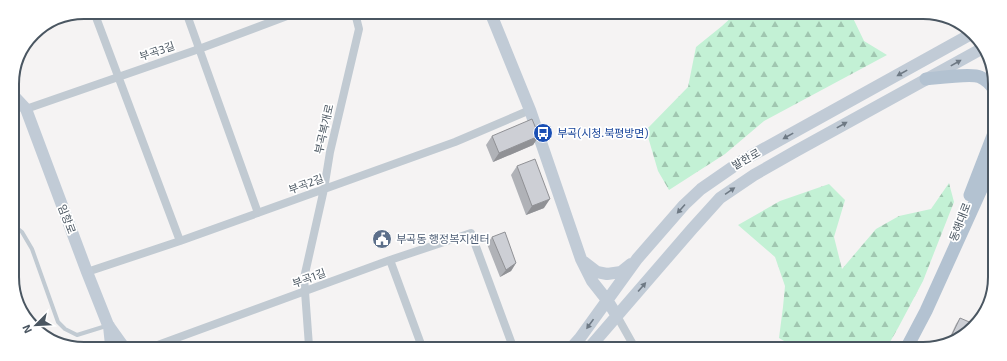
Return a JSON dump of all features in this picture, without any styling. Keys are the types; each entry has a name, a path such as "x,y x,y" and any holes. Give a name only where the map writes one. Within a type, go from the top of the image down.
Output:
{"main road":[{"path":"926,79 956,76 979,76 988,83"},
{"name":"동해대로","path":"926,311 988,149"},
{"name":"동해대로","path":"910,342 926,311 988,174"}],"street":[{"path":"97,19 180,241"},
{"path":"188,19 258,213"},
{"name":"부곡3길","path":"26,109 199,49 279,19"},
{"name":"부곡복개로","path":"309,342 304,278 324,189 330,152 359,29 357,19"},
{"path":"493,19 530,110 581,259 592,281 607,300 632,342"},
{"name":"발한로","path":"576,342 637,259 684,205 701,189 740,162 967,36"},
{"name":"발한로","path":"595,342 692,228 720,198 754,175 796,151 979,50"},
{"name":"임항로","path":"19,102 26,109 108,325 120,342"},
{"name":"부곡2길","path":"87,272 180,241 456,142 530,110"},
{"name":"부곡1길","path":"166,342 390,260 471,233 511,342"},
{"path":"581,259 597,272 607,274 621,272 637,259"},
{"path":"390,260 420,342"},
{"path":"108,325 110,342"}],"lane":[{"path":"19,230 32,249 58,322 65,329 77,335 108,325"}],"green space":[{"path":"730,19 853,19 864,41 887,55 764,121 725,154 669,190 658,171 646,130 688,87 696,47"},
{"path":"949,183 954,202 923,281 890,342 786,342 779,338 785,286 775,257 738,225 780,201 829,184 845,200 834,237 842,269 876,229 899,216 931,209"}],"building":[{"path":"532,119 539,136 499,153 492,136"},
{"path":"535,159 550,199 532,206 517,166"},
{"path":"505,232 516,263 506,270 492,237"},
{"path":"960,318 970,322 963,329 952,335"}],"place":[{"name":"부곡(시청.북평방면)","path":"543,133"},
{"name":"부곡동 행정복지센터","path":"382,239"}]}
